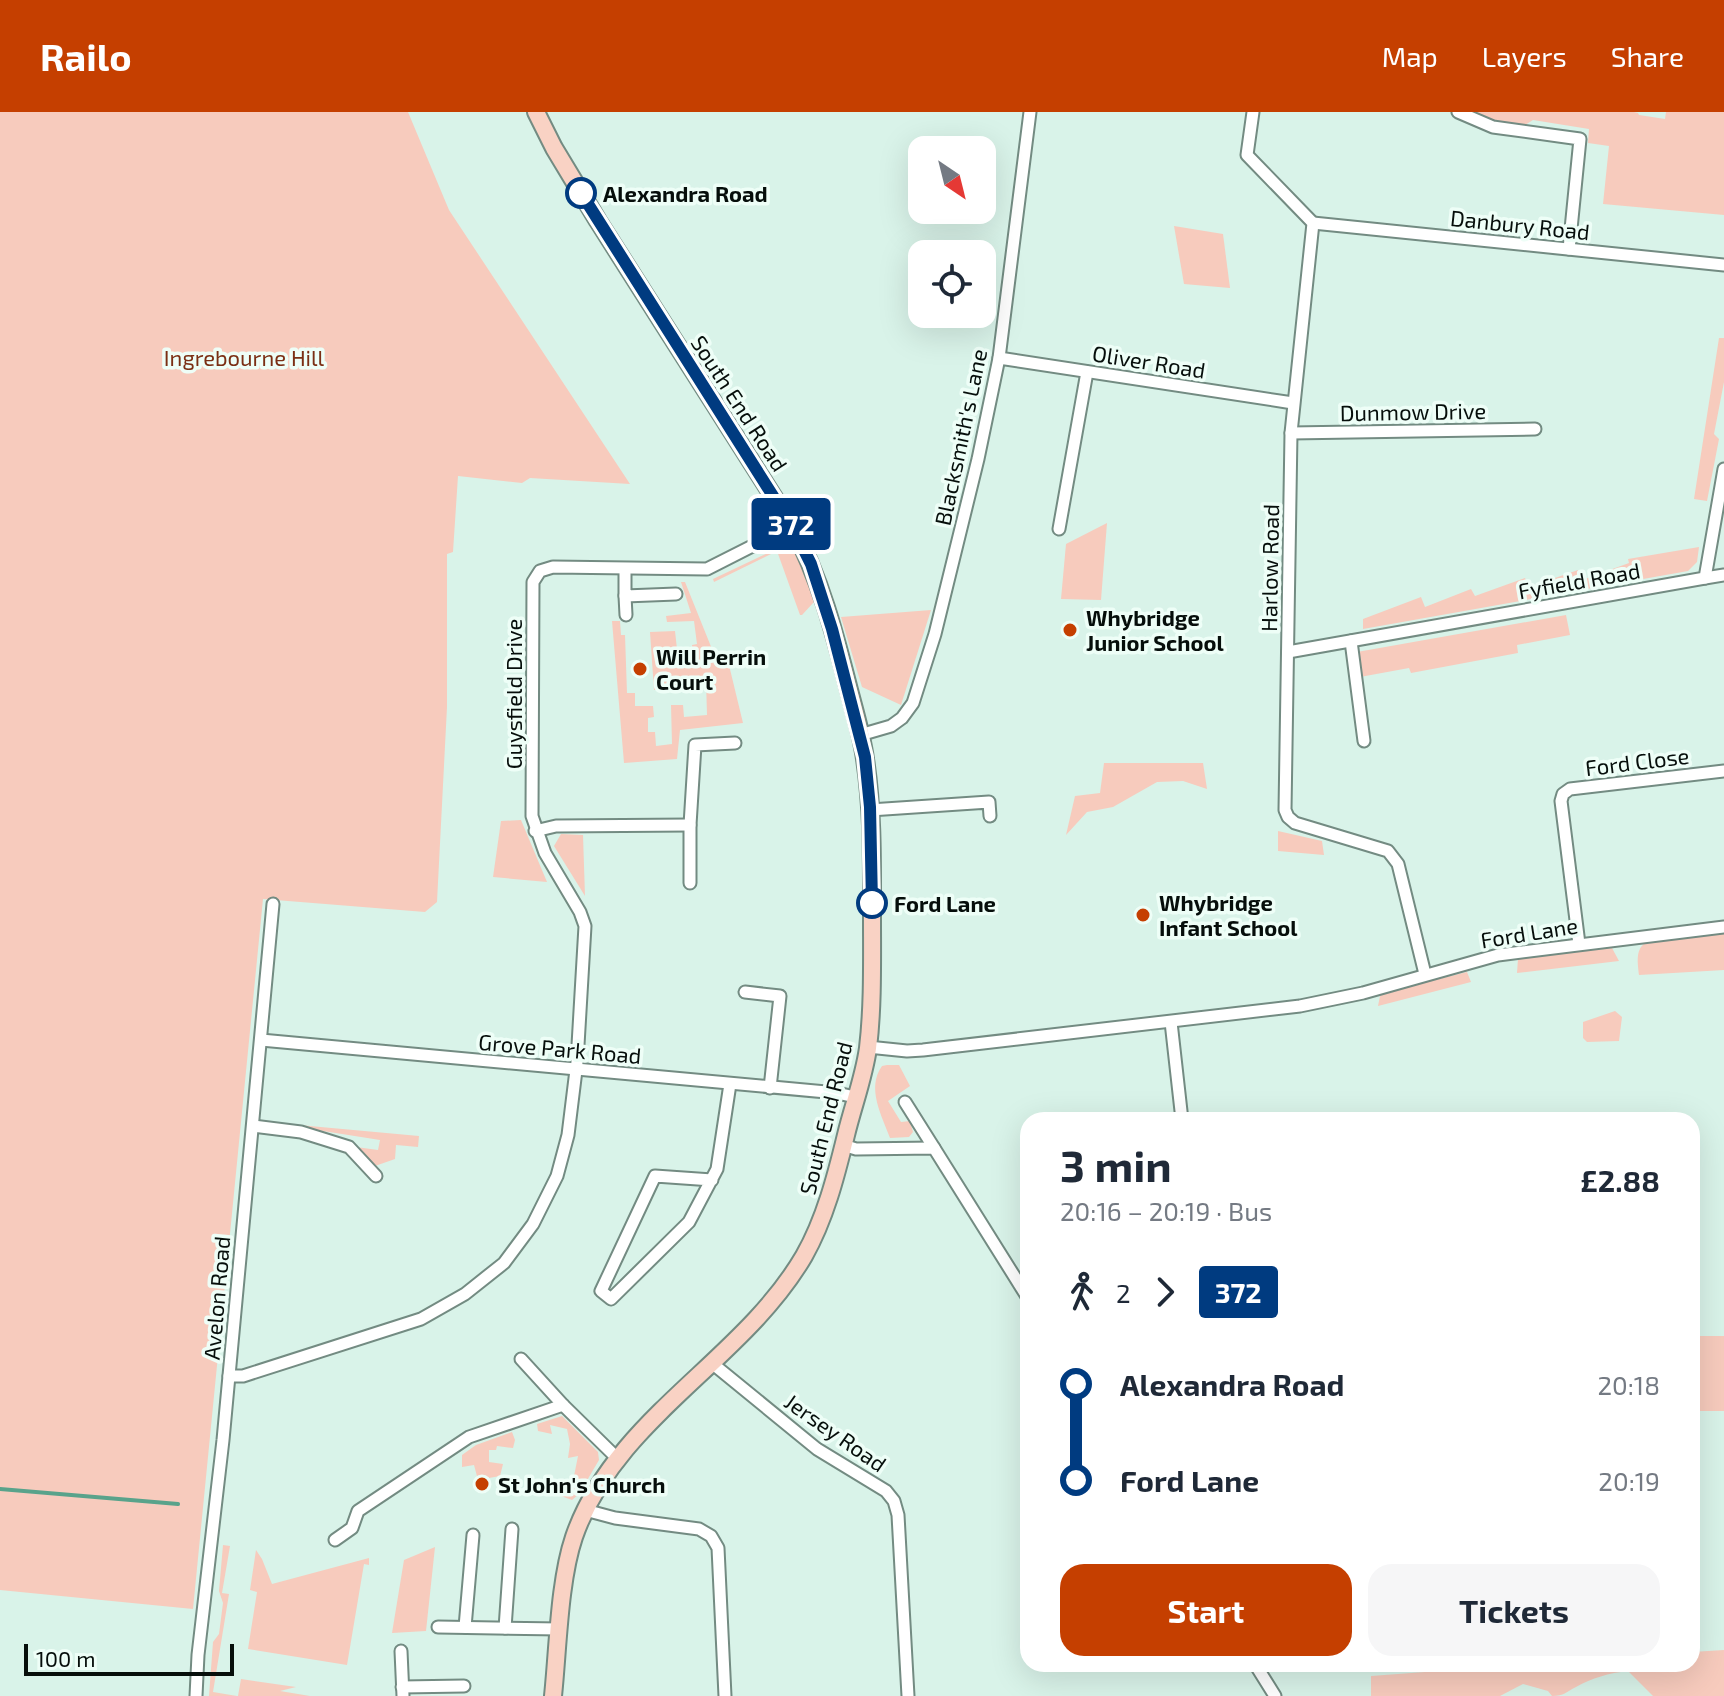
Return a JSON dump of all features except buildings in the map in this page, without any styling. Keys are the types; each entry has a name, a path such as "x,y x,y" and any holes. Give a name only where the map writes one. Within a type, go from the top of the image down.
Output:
{"street":[{"name":"South End Road","path":"536,112 598,221 792,526 811,564 860,735 870,810 872,959 868,1047 831,1190 805,1254 774,1298 713,1364 617,1458 599,1482 585,1510 570,1554 553,1696"},
{"name":"Blacksmith's Lane","path":"860,735 891,726 902,718 917,693 951,569 999,358 1030,112"},
{"path":"1253,112 1247,155 1313,223"},
{"path":"1458,112 1493,127 1580,139 1569,249"},
{"name":"Danbury Road","path":"1313,223 1724,265"},
{"name":"Harlow Road","path":"1313,223 1291,433 1285,810 1295,823 1388,851 1398,864 1425,974"},
{"name":"Oliver Road","path":"999,358 1293,403"},
{"path":"1059,529 1087,372"},
{"name":"Dunmow Drive","path":"1291,433 1535,429"},
{"path":"1705,578 1724,469"},
{"name":"Guysfield Drive","path":"229,1376 243,1376 421,1319 465,1294 504,1263 533,1224 557,1176 568,1135 577,1069 585,926 545,853 532,816 533,582 540,571 553,567 707,569 792,526"},
{"path":"625,569 626,615"},
{"name":"Fyfield Road","path":"1288,652 1724,575"},
{"path":"625,596 676,594"},
{"path":"1351,641 1364,741"},
{"path":"690,883 695,745 735,743"},
{"name":"Ford Close","path":"1579,944 1561,801 1563,794 1570,789 1724,771"},
{"path":"870,810 989,802 990,816"},
{"path":"535,831 556,826 690,825"},
{"name":"Avelon Road","path":"196,1696 273,904"},
{"name":"Ford Lane","path":"868,1047 923,1050 1300,1006 1363,993 1498,955 1724,927"},
{"path":"745,992 780,996 770,1088"},
{"path":"1171,1022 1181,1112"},
{"name":"Grove Park Road","path":"261,1040 855,1097"},
{"path":"712,1180 655,1176 601,1291 611,1299 689,1222 712,1180 717,1169 730,1084"},
{"path":"905,1102 1020,1285"},
{"path":"253,1126 301,1132 349,1147 376,1176"},
{"path":"843,1145 856,1149 934,1148"},
{"path":"521,1359 617,1458"},
{"name":"Jersey Road","path":"713,1364 817,1449 886,1491 894,1501 898,1515 908,1696"},
{"path":"335,1540 352,1528 358,1511 469,1437 563,1405"},
{"path":"585,1510 615,1518 699,1529 711,1536 718,1548 725,1696"},
{"path":"505,1628 512,1529"},
{"path":"465,1627 473,1535"},
{"path":"438,1627 560,1629"},
{"path":"401,1651 402,1692 464,1686"},
{"path":"1260,1672 1275,1696"}],"green space":[{"name":"Ingrebourne Hill","path":"0,112 408,112 449,210 630,484 530,478 522,483 458,476 453,552 447,554 447,707 437,902 425,912 263,899 193,1609 0,1590"},
{"path":"1472,112 1634,112 1665,119 1666,112 1724,112 1724,215 1603,204 1609,146 1588,143 1589,129 1533,120 1525,125 1491,120"},
{"path":"1174,226 1223,234 1230,288 1184,284"},
{"path":"1719,338 1724,338 1724,382 1714,434 1719,439 1707,501 1694,499"},
{"path":"1107,523 1101,600 1061,599 1066,544"},
{"path":"789,543 799,557 814,602 802,615 777,551 714,582 713,579"},
{"path":"1699,547 1697,562 1688,571 1363,629 1363,619 1421,597 1425,607 1471,589 1475,596 1525,578 1529,587 1578,570 1582,580 1629,563 1628,559"},
{"path":"681,582 685,582 718,664 728,661 743,723 680,730 677,759 624,763 612,621 620,621 621,635 625,635 627,693 635,693 635,706 653,706 654,717 648,718 648,732 655,732 656,746 672,744 671,705 683,705 684,717 707,715 706,680 687,681 686,688 654,690 650,632 675,631 678,658 693,658 692,645 697,644 694,621 667,622 666,616 691,613"},
{"path":"931,610 901,705 862,687 841,617"},
{"path":"1566,615 1570,635 1517,645 1518,653 1411,673 1409,668 1360,677 1357,652"},
{"path":"1104,763 1203,763 1207,789 1183,781 1157,782 1113,807 1087,812 1066,835 1075,796 1100,793"},
{"path":"521,820 547,882 493,877 501,821"},
{"path":"1278,831 1322,841 1324,855 1278,851"},
{"path":"561,834 583,835 585,896 554,846"},
{"path":"1724,932 1724,970 1639,975 1638,953 1645,943"},
{"path":"1612,948 1619,961 1517,973 1518,959"},
{"path":"1467,972 1471,982 1378,1006 1380,996 1386,992"},
{"path":"1615,1011 1622,1017 1619,1041 1587,1042 1583,1038 1583,1022"},
{"path":"899,1065 910,1086 888,1101 901,1122 910,1121 913,1132 909,1137 890,1138 880,1111 875,1083 882,1066"},
{"path":"266,1122 419,1136 418,1147 396,1145 395,1159 375,1166 356,1147 378,1150 380,1140"},
{"path":"1700,1336 1724,1336 1724,1411 1700,1411"},
{"path":"562,1416 598,1452 599,1460 579,1494 572,1500 561,1496 562,1486 573,1481 578,1456 568,1458 570,1444 567,1429 550,1425 552,1434 538,1431 537,1424"},
{"path":"512,1432 515,1440 513,1448 497,1446 496,1450 489,1450 489,1462 503,1464 500,1476 478,1480 474,1465 462,1467 462,1455 476,1445"},
{"path":"223,1545 230,1546 222,1593 229,1594 213,1692 237,1696 209,1696 213,1642 219,1634 223,1603 219,1591"},
{"path":"435,1547 426,1631 392,1633 404,1560"},
{"path":"256,1550 272,1584 369,1558 369,1565 364,1564 347,1665 248,1649 257,1592 250,1590"},
{"path":"1724,1650 1724,1696 1653,1696 1629,1672 1700,1672 1700,1652"},
{"path":"1425,1672 1623,1672 1594,1679 1556,1696 1523,1684 1500,1696 1371,1696 1371,1676"},
{"path":"241,1679 296,1687 280,1691 310,1696 238,1696"}],"waterway":[{"path":"0,1489 178,1504"}],"bus line":[{"name":"372","path":"581,193 792,526 811,564 843,668 865,757 870,807 872,903"}],"place":[{"name":"Alexandra Road","path":"581,193"},
{"name":"Whybridge Junior School","path":"1070,630"},
{"name":"Will Perrin Court","path":"640,669"},
{"name":"Ford Lane","path":"872,903"},
{"name":"Whybridge Infant School","path":"1143,915"},
{"name":"St John's Church","path":"482,1484"}]}
